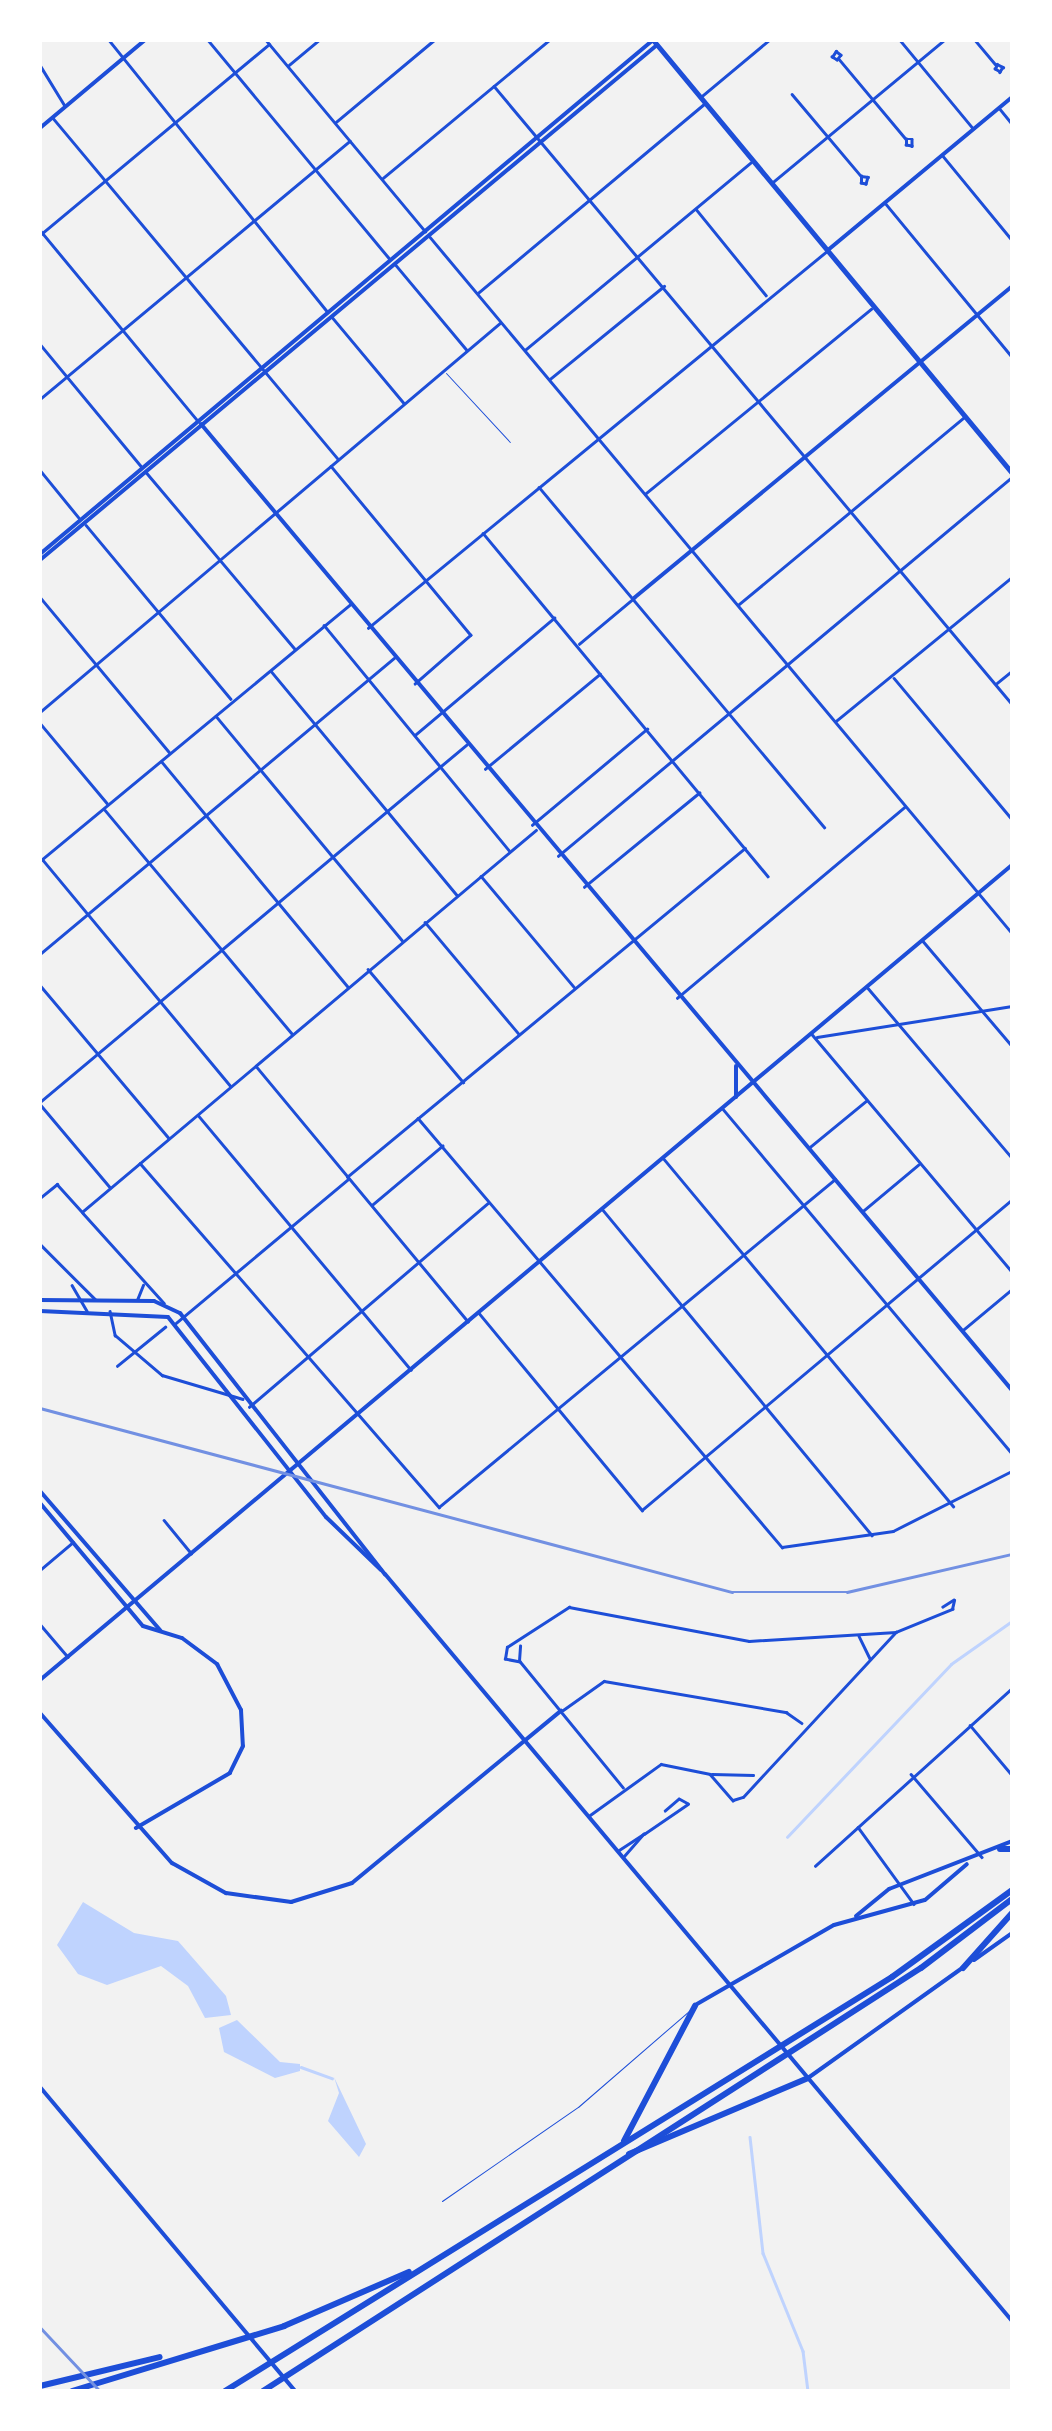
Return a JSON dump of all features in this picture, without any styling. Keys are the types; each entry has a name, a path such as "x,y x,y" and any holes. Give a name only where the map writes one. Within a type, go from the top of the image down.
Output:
{"highway":[{"path":"1000,1849 1012,1848"},
{"path":"798,2040 1012,1890"},
{"path":"263,2391 1012,1898"},
{"path":"963,1968 1012,1913"},
{"path":"621,2144 695,2006"},
{"path":"225,2391 621,2144 769,2058"},
{"path":"616,2159 808,2078"},
{"path":"40,2386 196,2352 284,2326 432,2261"},
{"path":"72,2391 118,2368"},
{"path":"272,2391 290,2372"}],"main road":[{"path":"40,128 145,40"},
{"path":"40,557 656,41 1012,475"},
{"path":"828,250 1012,97"},
{"path":"634,598 1012,286"},
{"path":"200,423 630,943 1011,1386"},
{"path":"40,1680 1012,865"},
{"path":"736,1066 736,1096"},
{"path":"40,1300 164,1303 184,1317 249,1407 385,1574 1012,2321"},
{"path":"40,1311 159,1313 175,1324 289,1472 385,1574"},
{"path":"40,1492 160,1630"},
{"path":"40,1502 127,1607 224,1673 241,1710 243,1746 213,1789 136,1828"},
{"path":"40,1713 136,1828 172,1863 226,1893 313,1900 352,1883 562,1712"},
{"path":"695,2006 726,1981 853,1918 905,1884 982,1858 1012,1841"},
{"path":"853,1918 914,1904 967,1864"},
{"path":"808,2078 1012,1933"},
{"path":"40,2087 295,2391"}],"street":[{"path":"109,40 119,62 404,404"},
{"path":"208,40 467,351"},
{"path":"288,66 319,40"},
{"path":"335,122 434,40"},
{"path":"382,180 549,40"},
{"path":"752,40 759,48"},
{"path":"477,294 769,40"},
{"path":"900,40 974,128"},
{"path":"772,183 944,40"},
{"path":"976,40 996,64"},
{"path":"200,423 41,233 268,42 1012,933"},
{"path":"839,59 906,139"},
{"path":"40,65 65,106"},
{"path":"494,86 1012,704"},
{"path":"792,94 861,176"},
{"path":"999,108 1012,124"},
{"path":"52,117 338,459"},
{"path":"40,399 350,141"},
{"path":"942,155 1012,240"},
{"path":"524,351 753,160"},
{"path":"885,203 1012,356"},
{"path":"695,208 766,295"},
{"path":"368,628 766,295 828,250"},
{"path":"549,380 664,286"},
{"path":"644,495 874,306"},
{"path":"40,712 501,322"},
{"path":"40,344 295,649"},
{"path":"737,606 966,416"},
{"path":"330,465 471,635 415,684"},
{"path":"41,472 232,701"},
{"path":"558,856 1012,475"},
{"path":"538,486 824,827"},
{"path":"482,532 768,876"},
{"path":"835,722 1012,577"},
{"path":"40,597 170,753"},
{"path":"578,646 634,598"},
{"path":"43,859 350,605"},
{"path":"414,736 554,618"},
{"path":"324,625 510,852"},
{"path":"40,954 394,658"},
{"path":"270,670 457,895"},
{"path":"996,684 1012,671"},
{"path":"485,769 602,672"},
{"path":"893,676 1012,820"},
{"path":"216,715 402,940"},
{"path":"40,724 292,1034"},
{"path":"82,1212 510,852 648,728"},
{"path":"111,1187 40,1103 220,947 466,745"},
{"path":"161,761 347,986"},
{"path":"584,888 699,793"},
{"path":"677,998 905,808"},
{"path":"175,1324 745,848"},
{"path":"40,850 43,859 231,1086"},
{"path":"481,876 576,988"},
{"path":"424,922 520,1035"},
{"path":"922,940 1012,1046"},
{"path":"368,969 464,1083"},
{"path":"40,985 170,1138"},
{"path":"867,987 1012,1158"},
{"path":"812,1036 986,1015 1012,1006"},
{"path":"812,1036 1012,1272"},
{"path":"255,1065 468,1321"},
{"path":"809,1148 866,1100"},
{"path":"722,1108 1012,1454"},
{"path":"198,1114 411,1370"},
{"path":"418,1118 782,1547 874,1536 954,1507 1012,1471"},
{"path":"371,1206 442,1146"},
{"path":"663,1158 954,1507"},
{"path":"140,1162 306,1360 439,1506 560,1410 835,1179"},
{"path":"862,1212 920,1164"},
{"path":"40,1198 56,1184 164,1303"},
{"path":"478,1312 642,1510 763,1402 1012,1200"},
{"path":"249,1407 488,1203"},
{"path":"602,1208 874,1536"},
{"path":"40,1244 70,1279 96,1300"},
{"path":"70,1279 76,1300 88,1311"},
{"path":"137,1300 143,1284"},
{"path":"962,1330 1012,1288"},
{"path":"110,1311 110,1327 133,1354 170,1381 223,1388 243,1399"},
{"path":"117,1366 165,1327"},
{"path":"164,1520 191,1553"},
{"path":"40,1570 73,1542"},
{"path":"624,1788 520,1662 504,1652 522,1644 576,1604 739,1640 896,1632"},
{"path":"710,1774 738,1800 756,1774 896,1632 942,1607"},
{"path":"40,1624 68,1657"},
{"path":"858,1635 870,1659"},
{"path":"520,1662 522,1644"},
{"path":"562,1712 604,1681 786,1712 804,1725"},
{"path":"815,1866 910,1772 1012,1688"},
{"path":"969,1724 1012,1775"},
{"path":"589,1816 661,1764 710,1774 756,1774"},
{"path":"910,1772 982,1858"},
{"path":"623,1858 664,1812"},
{"path":"856,1826 905,1884 914,1904"},
{"path":"618,1851 644,1834"}],"lane":[{"path":"444,370 510,442"},
{"path":"442,2201 578,2107 695,2006"}],"water":[{"path":"83,1902 134,1933 178,1941 226,1996 231,2015 205,2018 188,1986 161,1966 107,1985 78,1974 57,1945"},
{"path":"237,2020 280,2062 300,2064 300,2071 275,2078 224,2052 219,2028"},
{"path":"334,2077 366,2144 359,2157 328,2121 339,2093"}],"waterway":[{"path":"787,1837 951,1664 1012,1621"},
{"path":"301,2067 332,2078"},
{"path":"750,2137 763,2253 803,2351 808,2391"}],"railway":[{"path":"40,1408 732,1592 847,1592 1012,1554"},
{"path":"40,2327 100,2391"}]}
